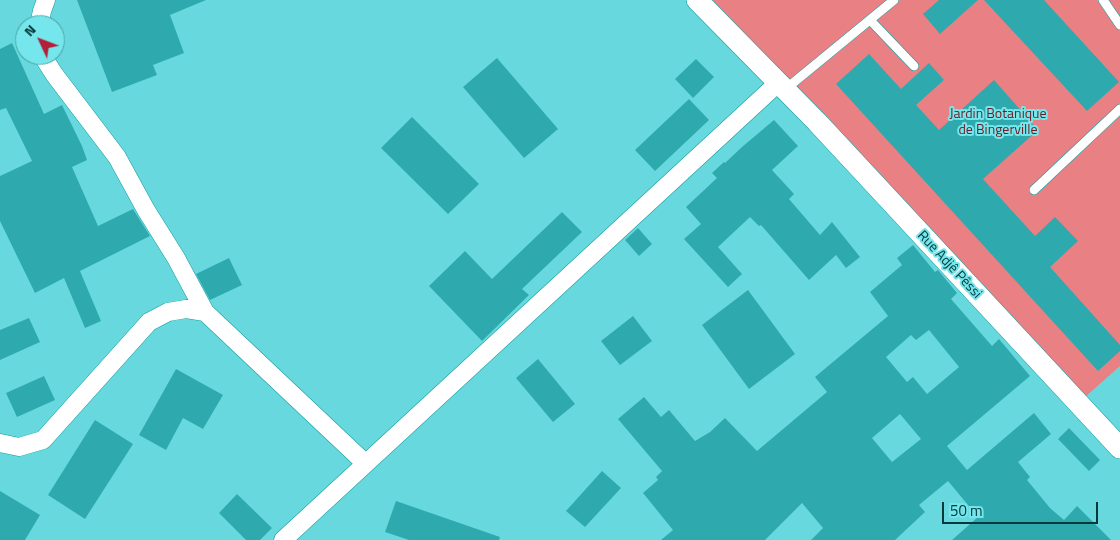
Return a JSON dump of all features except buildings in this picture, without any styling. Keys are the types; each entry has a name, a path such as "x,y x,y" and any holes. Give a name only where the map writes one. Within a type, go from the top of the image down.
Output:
{"street":[{"path":"41,15 46,0"},
{"name":"Rue Adjê Pêssi","path":"697,0 782,86 1120,448"},
{"path":"48,65 117,157 205,312 366,463"},
{"path":"283,540 782,86"},
{"path":"0,443 19,447 43,440 148,322 168,312 186,309 205,312"}],"lane":[{"path":"782,86 793,83 894,0"},
{"path":"1103,0 1120,25"},
{"path":"870,20 914,66"},
{"path":"1034,190 1120,109"}],"green space":[{"name":"Jardin Botanique de Bingerville","path":"695,0 1120,0 1120,366 1084,398"}]}
